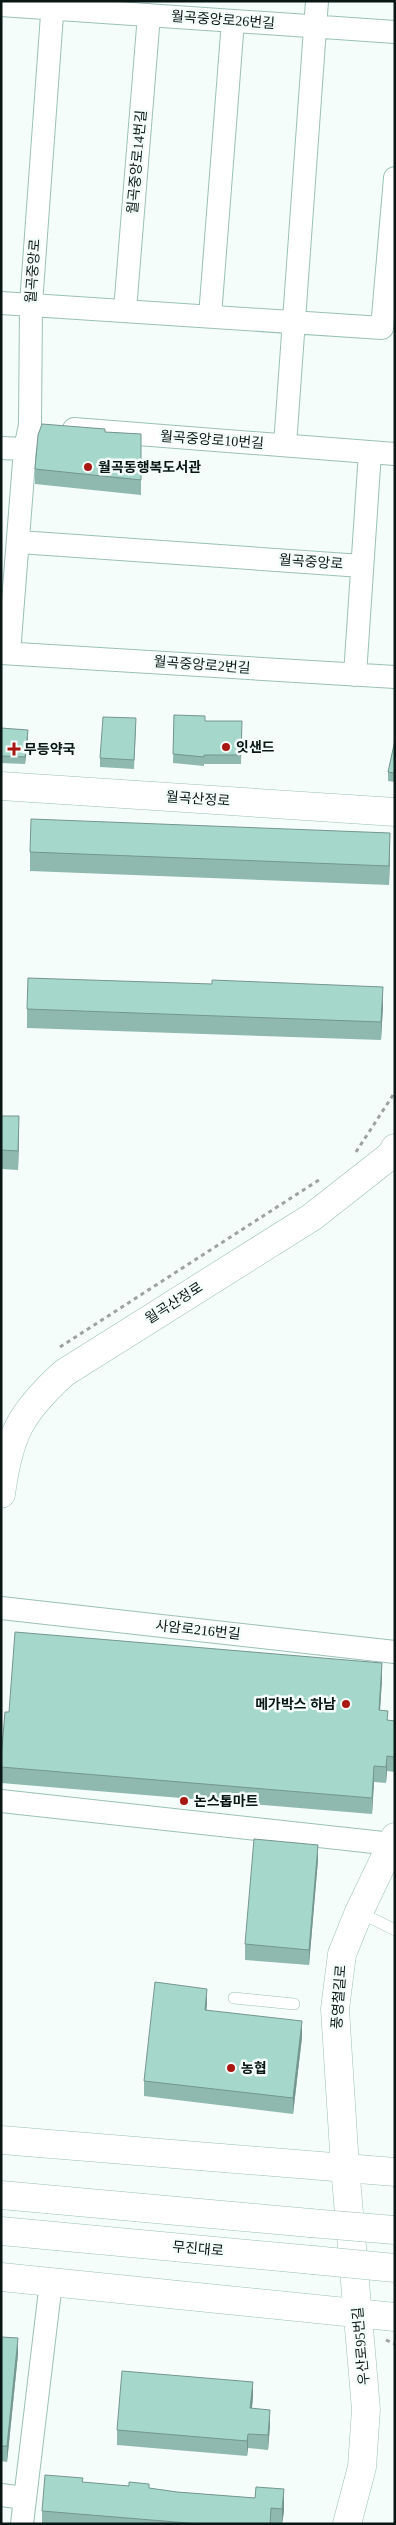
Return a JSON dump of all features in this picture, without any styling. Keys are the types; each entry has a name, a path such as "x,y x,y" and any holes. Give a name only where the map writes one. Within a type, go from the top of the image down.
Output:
{"main road":[{"name":"월곡산정로","path":"1,786 395,812"},
{"name":"월곡산정로","path":"1,1494 7,1458 19,1424 33,1402 64,1373 312,1217 391,1155 395,1148"},
{"name":"풍영철길로","path":"345,2167 335,2009 342,1954 359,1912 393,1840"},
{"path":"1,2140 395,2172"},
{"name":"우산로95번길","path":"345,2167 366,2409 362,2467 348,2524"},
{"path":"1,2195 395,2230"},
{"name":"무진대로","path":"1,2231 395,2268"},
{"path":"1,2277 395,2317"}],"street":[{"path":"284,445 317,1"},
{"name":"월곡중앙로26번길","path":"1,5 53,5 150,15 395,32"},
{"name":"월곡중앙로","path":"5,653 19,542 25,449 30,425 31,304 53,5"},
{"name":"월곡중앙로14번길","path":"126,310 150,15"},
{"path":"210,316 233,21"},
{"path":"1,303 382,328 395,178"},
{"name":"월곡중앙로10번길","path":"30,425 395,454"},
{"path":"1,448 25,449"},
{"path":"355,675 370,452"},
{"name":"월곡중앙로","path":"19,542 362,566"},
{"name":"월곡중앙로2번길","path":"5,653 395,677"},
{"name":"사암로216번길","path":"1,1608 395,1652"},
{"path":"1,1801 393,1840"},
{"path":"22,2524 51,2282"},
{"path":"1,2495 24,2498"}],"lane":[{"path":"359,1912 395,1930"},
{"path":"234,1998 294,2004"}],"path":[{"path":"355,1154 395,1092"},
{"path":"59,1348 324,1177"}],"building":[{"name":"월곡동행복도서관","path":"42,424 105,429 105,432 141,434 141,480 35,469 38,435"},
{"path":"174,715 205,716 205,721 242,721 241,755 204,755 204,757 173,754"},
{"path":"103,717 136,718 134,760 100,758"},
{"name":"무등약국","path":"1,728 28,730 25,757 1,756"},
{"path":"395,740 395,773 388,772"},
{"path":"31,819 390,833 389,866 30,852"},
{"path":"28,978 212,984 212,980 383,987 381,1022 27,1009"},
{"path":"1,1116 19,1116 18,1151 1,1150"},
{"path":"15,1632 382,1663 379,1710 388,1711 387,1720 395,1721 395,1757 387,1756 386,1767 374,1766 372,1798 1,1767 5,1712 9,1712"},
{"path":"254,1839 318,1845 309,1950 245,1944"},
{"path":"155,1982 207,1989 205,2010 302,2021 293,2098 144,2081"},
{"path":"1,2337 18,2338 7,2446 1,2446"},
{"path":"122,2371 253,2382 250,2408 270,2410 268,2435 248,2434 247,2441 117,2430"},
{"path":"45,2475 83,2478 82,2482 129,2486 129,2482 149,2484 149,2488 177,2492 255,2498 256,2487 284,2489 282,2509 271,2508 270,2524 200,2524 42,2511"}],"place":[{"name":"월곡동행복도서관","path":"88,467"},
{"name":"잇샌드","path":"226,747"},
{"name":"무등약국","path":"14,749"},
{"name":"메가박스 하남","path":"346,1704"},
{"name":"논스톱마트","path":"184,1801"},
{"name":"농협","path":"231,2068"}]}
